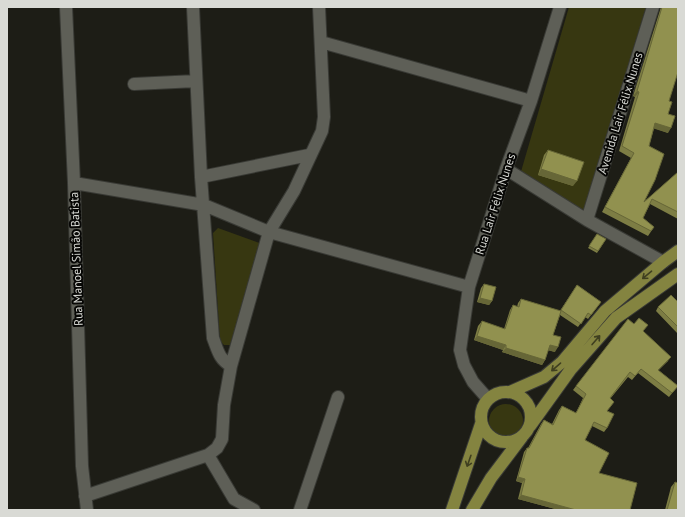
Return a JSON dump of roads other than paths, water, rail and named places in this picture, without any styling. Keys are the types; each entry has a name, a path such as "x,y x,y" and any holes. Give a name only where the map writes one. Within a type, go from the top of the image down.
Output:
{"main road":[{"path":"510,392 544,378 562,362 604,311 678,251"},
{"path":"472,510 491,478 527,431 571,369 616,318 678,274"},
{"path":"510,392 524,398 531,411 531,419 527,431 516,440 508,442 499,441 491,438 485,432 481,414 483,406 488,399 495,394 510,392"},
{"path":"452,510 482,424"}],"street":[{"path":"193,7 201,177 213,338 223,362 231,366"},
{"path":"86,496 208,455 217,448 222,439 224,405 231,366 269,232 294,191 309,155 322,131 324,117 322,42 319,7"},
{"name":"Rua Lair Félix Nunes","path":"488,399 473,382 464,365 460,350 469,287 506,168 531,101 560,7"},
{"name":"Avenida Lair Félix Nunes","path":"587,220 653,7"},
{"name":"Rua Manoel Simão Batista","path":"68,8 82,458 87,510"},
{"path":"322,42 531,101"},
{"path":"134,84 196,81"},
{"path":"201,177 309,155"},
{"path":"506,168 587,220 663,262"},
{"path":"74,183 204,205 269,232 469,287"},
{"path":"300,510 338,396"},
{"path":"208,455 234,499 243,507 254,510"}]}
